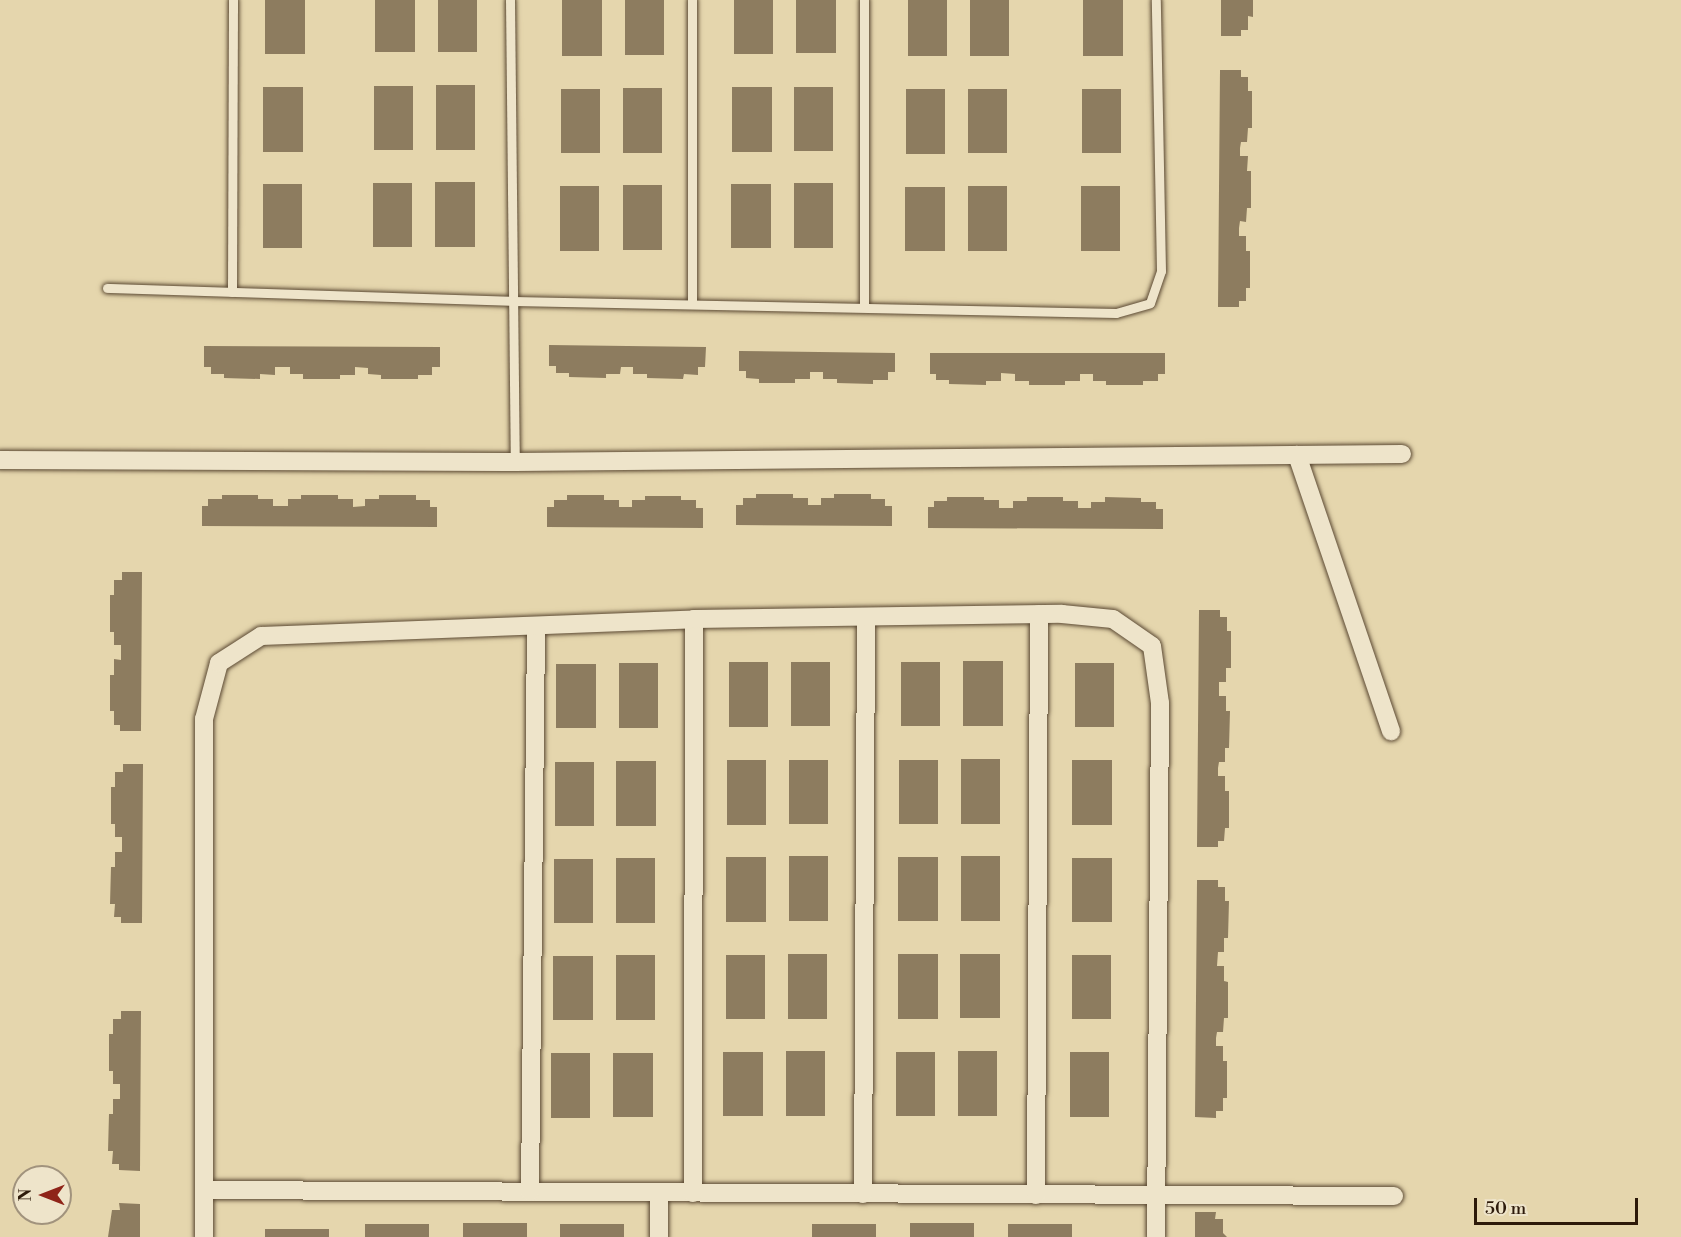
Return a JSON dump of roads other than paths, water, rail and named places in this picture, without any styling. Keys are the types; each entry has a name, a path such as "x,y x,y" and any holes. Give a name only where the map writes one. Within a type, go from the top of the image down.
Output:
{"street":[{"path":"0,460 515,462 1402,454"},
{"path":"1298,455 1392,731"},
{"path":"1036,1195 1039,614"},
{"path":"204,1237 204,719 219,663 261,636 694,620 1039,614 1113,619 1152,646 1160,703 1156,1237"},
{"path":"863,1194 866,617"},
{"path":"693,1193 694,620"},
{"path":"530,1192 536,626"},
{"path":"204,1191 1394,1196"},
{"path":"659,1193 659,1237"}],"lane":[{"path":"232,292 233,0"},
{"path":"510,0 515,462"},
{"path":"692,0 692,303"},
{"path":"864,0 864,307"},
{"path":"107,288 513,301 1116,313 1150,303 1161,271 1156,0"}]}
